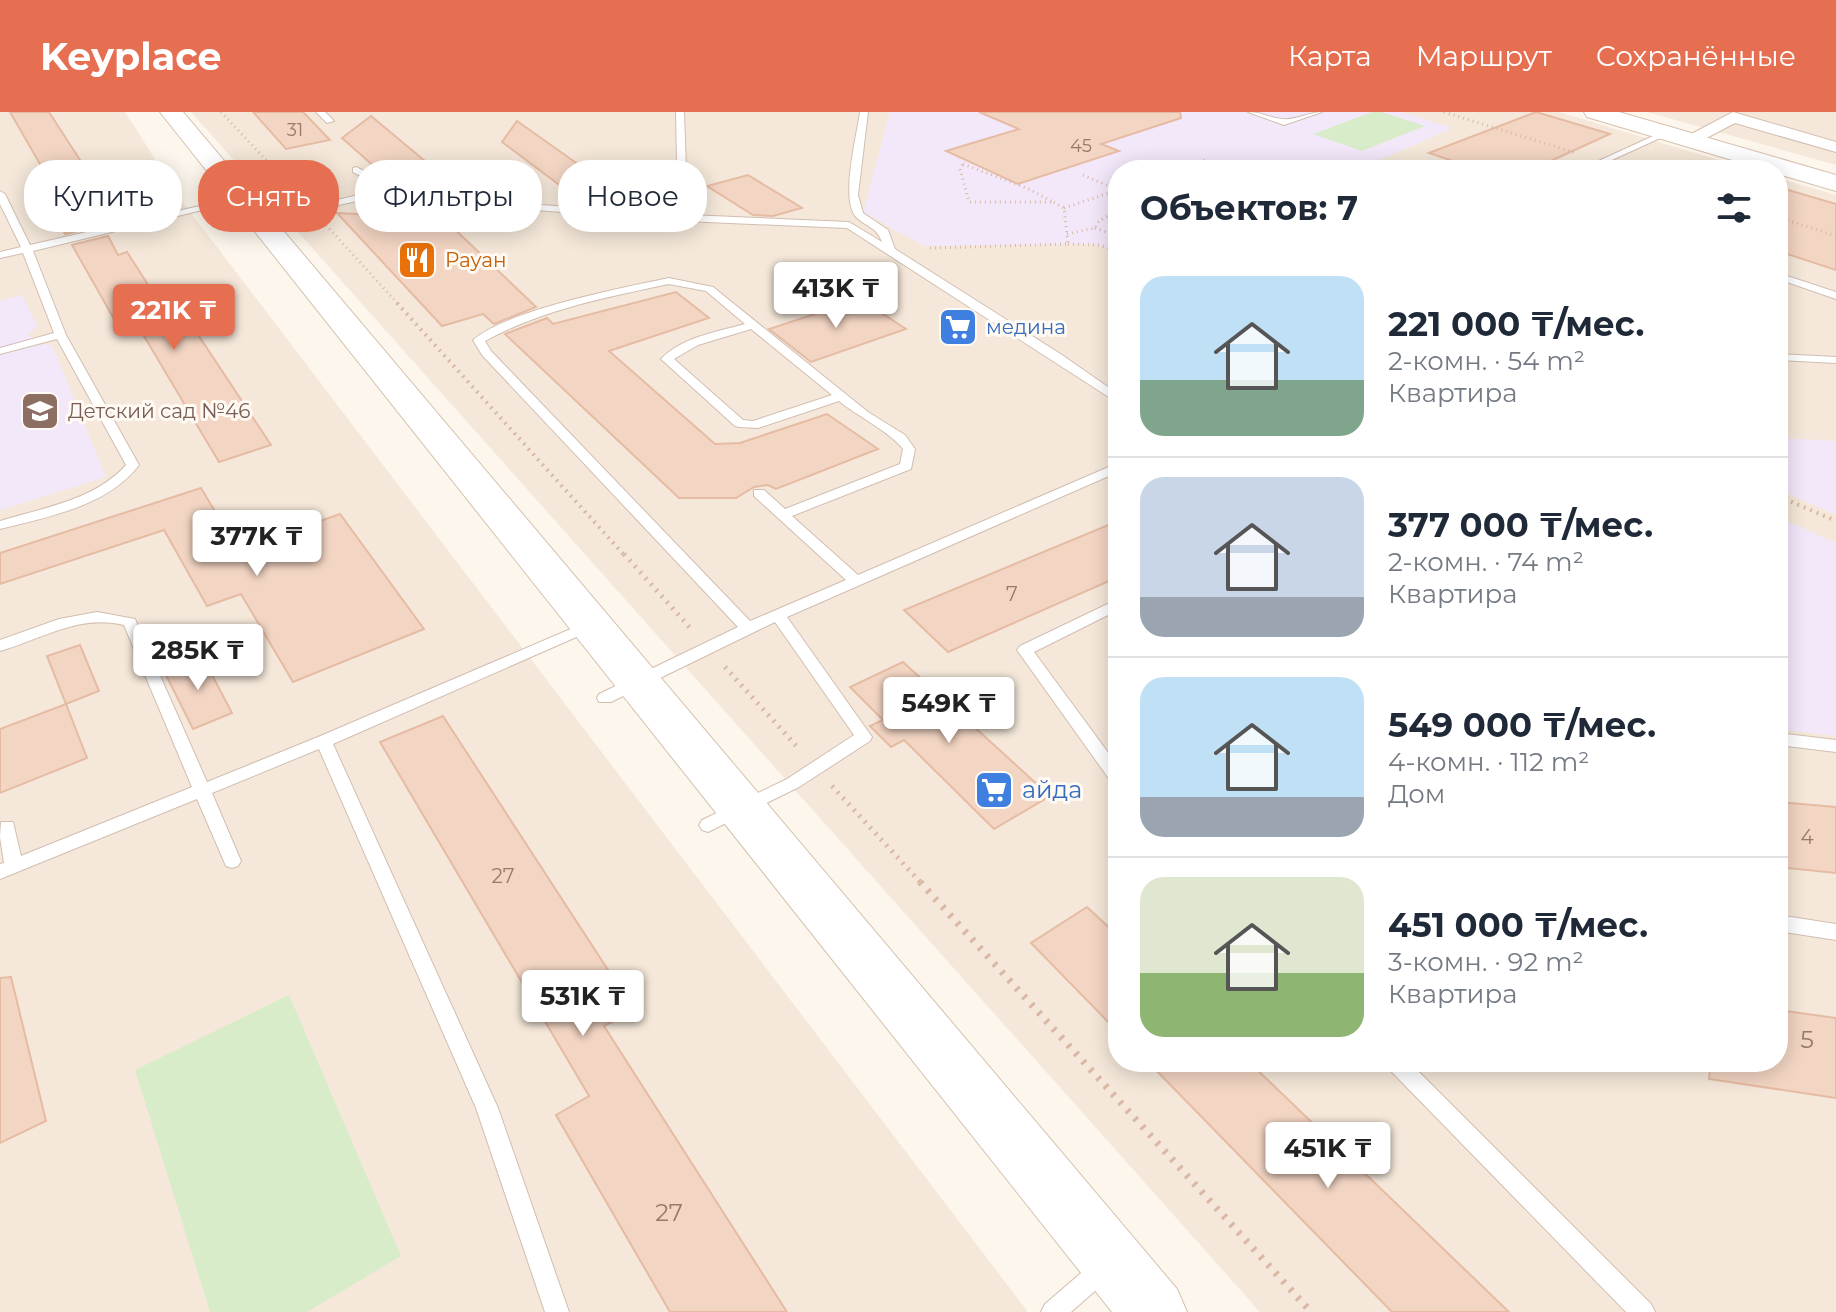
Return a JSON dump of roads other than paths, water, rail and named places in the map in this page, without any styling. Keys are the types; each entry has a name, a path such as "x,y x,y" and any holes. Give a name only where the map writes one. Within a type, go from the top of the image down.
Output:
{"street":[{"path":"171,112 206,160"},
{"path":"1595,112 1694,129 1776,160"},
{"path":"1636,112 1836,169"},
{"path":"1694,129 1738,115 1836,147"},
{"path":"1788,165 1836,183"},
{"path":"261,232 592,625 622,690 724,816 1154,1312"}],"lane":[{"path":"320,112 330,121"},
{"path":"680,112 682,160"},
{"path":"864,112 853,195 859,214 883,230 893,251"},
{"path":"1252,112 1284,123 1318,112"},
{"path":"1605,160 1694,129"},
{"path":"0,194 27,249 60,335 133,465 109,489 0,525"},
{"path":"707,219 849,225 1108,392"},
{"path":"0,255 198,222"},
{"path":"1788,279 1836,296"},
{"path":"748,628 486,353 479,340 510,323 617,292 669,281 709,289 842,396 901,438 909,449 906,466 783,515"},
{"path":"752,325 703,341 671,354 667,359 739,423 754,425 842,396"},
{"path":"0,351 60,335"},
{"path":"1788,358 1836,360"},
{"path":"622,690 748,628 1108,474"},
{"path":"759,493 856,581"},
{"path":"1108,609 1025,650 1108,765"},
{"path":"724,816 816,769 864,737 778,615"},
{"path":"0,646 81,617 112,616 130,622 232,861"},
{"path":"7,827 7,869 324,741 592,625"},
{"path":"1788,740 1836,746"},
{"path":"324,741 487,1108 557,1312"},
{"path":"1788,925 1836,932"},
{"path":"1405,1072 1643,1312"},
{"path":"1053,1312 1112,1262"}],"place":[{"name":"Рауан","path":"417,260"},
{"name":"медина","path":"958,327"},
{"name":"Детский сад №46","path":"40,411"},
{"name":"айда","path":"994,790"}]}
